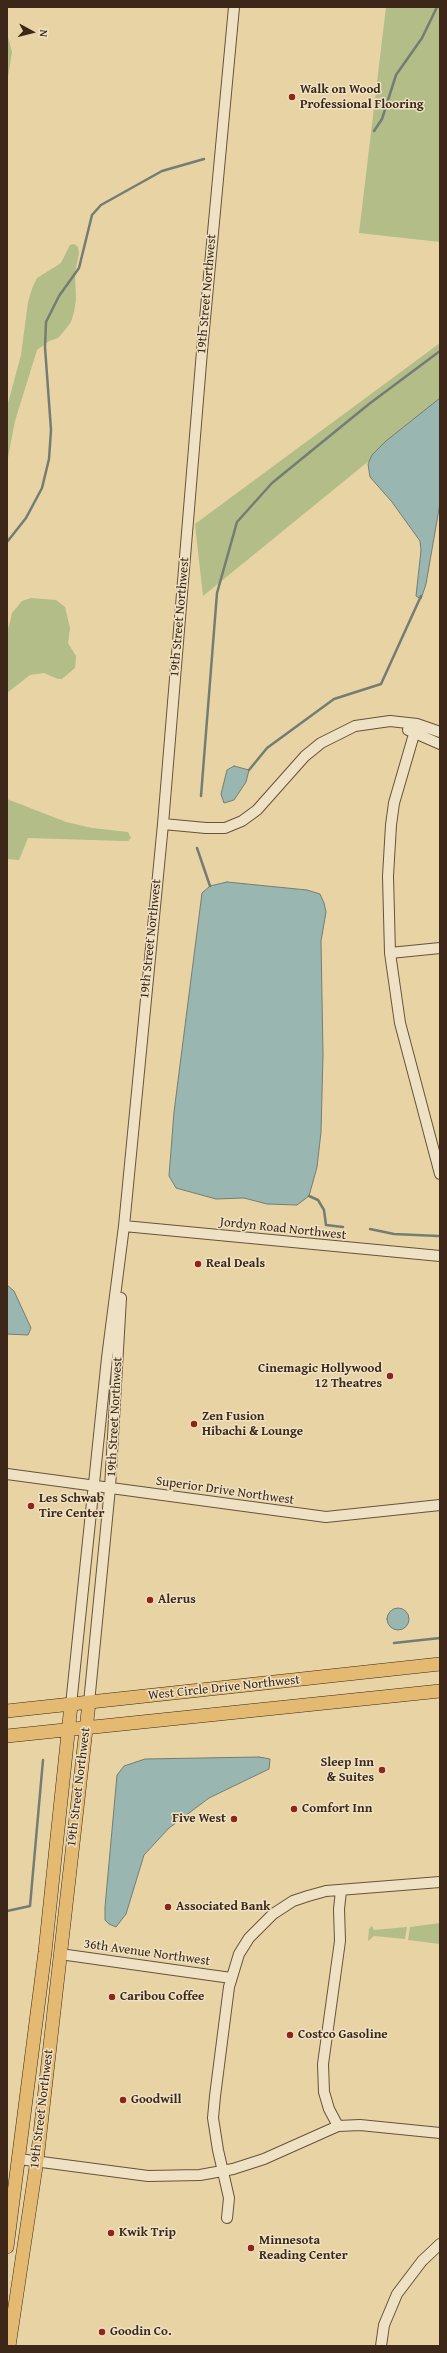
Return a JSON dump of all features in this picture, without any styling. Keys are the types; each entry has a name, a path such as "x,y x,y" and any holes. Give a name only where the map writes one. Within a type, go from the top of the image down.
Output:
{"main road":[{"name":"West Circle Drive Northwest","path":"7,1711 440,1664"},
{"name":"West Circle Drive Northwest","path":"7,1736 440,1691"},
{"name":"19th Street Northwest","path":"9,2346 37,2160 89,1703"},
{"name":"19th Street Northwest","path":"7,2247 46,1945 71,1705"}],"street":[{"name":"19th Street Northwest","path":"71,1705 94,1486 124,1226 162,824 202,350 234,7"},
{"path":"162,824 219,828 242,822 258,810 305,756 321,743 355,726 390,721 415,728 440,732"},
{"path":"415,728 440,744"},
{"path":"415,728 394,803 391,825 388,876 390,953 400,1023 440,1174"},
{"path":"390,953 440,948"},
{"name":"19th Street Northwest","path":"89,1703 110,1488 118,1378 124,1226"},
{"name":"Jordyn Road Northwest","path":"124,1226 440,1256"},
{"name":"Superior Drive Northwest","path":"7,1474 326,1517 440,1505"},
{"path":"227,2218 228,2198 213,2118 231,1978 240,1954 249,1938 273,1914 293,1902 308,1896 326,1891 440,1882"},
{"path":"338,2126 329,2109 324,2092 323,2064 340,1940 339,1909 341,1891"},
{"name":"36th Avenue Northwest","path":"60,1954 231,1978"},
{"path":"19,2159 37,2160 156,2177 200,2175 223,2171 264,2159 338,2126 360,2125 440,2133"},
{"path":"381,2346 384,2325 397,2294 422,2261 440,2244"}],"green space":[{"path":"7,7 8,37 12,52 7,83"},
{"path":"386,7 440,7 440,242 359,233"},
{"path":"74,244 78,247 79,253 75,273 76,300 71,322 58,338 49,341 37,350 15,421 7,463 7,407 21,355 28,302 37,278 61,263 70,245"},
{"path":"440,343 440,403 203,596 195,524"},
{"path":"31,598 56,600 65,607 70,628 68,643 76,656 75,668 62,679 58,679 44,673 30,675 7,693 7,632 12,613 22,601"},
{"path":"7,799 66,822 92,828 128,832 131,838 128,841 124,841 28,838 19,860 8,859"},
{"path":"440,1923 440,1944 408,1940 410,1927"},
{"path":"372,1926 374,1930 407,1927 405,1939 374,1936 368,1941 369,1929"}],"water":[{"path":"440,398 440,503 426,584 421,599 416,596 421,550 420,541 392,502 370,477 368,464 372,455 386,441"},
{"path":"234,766 249,770 246,782 234,800 224,803 221,794 227,770"},
{"path":"227,882 307,890 320,894 326,912 321,941 323,1055 321,1132 317,1167 309,1196 297,1205 267,1204 244,1198 216,1199 176,1188 169,1176 174,1112 202,893 210,886"},
{"path":"7,1285 14,1291 31,1328 28,1335 7,1334"},
{"path":"398,1608 402,1609 408,1615 408,1623 402,1629 398,1630 394,1629 388,1623 387,1619 388,1615 394,1609"},
{"path":"259,1757 270,1759 269,1769 209,1798 169,1828 144,1855 126,1914 116,1927 109,1924 105,1920 105,1907 117,1775 124,1766 145,1759"}],"waterway":[{"path":"374,131 382,119 396,75 422,38 437,7"},
{"path":"7,542 26,518 42,488 49,459 51,430 45,347 46,322 59,296 79,268 92,215 101,205 162,171 204,159"},
{"path":"201,796 217,593 237,522 272,483 369,404 440,351"},
{"path":"249,770 267,748 334,699 381,684 421,596"},
{"path":"197,848 210,886"},
{"path":"309,1196 318,1200 324,1210 326,1225 343,1227"},
{"path":"370,1229 394,1234 438,1236"},
{"path":"394,1643 440,1638"},
{"path":"7,1911 30,1906 43,1760"}],"place":[{"name":"Walk on Wood Professional Flooring","path":"292,97"},
{"name":"Real Deals","path":"198,1264"},
{"name":"Cinemagic Hollywood 12 Theatres","path":"390,1376"},
{"name":"Zen Fusion Hibachi & Lounge","path":"194,1424"},
{"name":"Les Schwab Tire Center","path":"31,1506"},
{"name":"Alerus","path":"150,1600"},
{"name":"Sleep Inn & Suites","path":"382,1770"},
{"name":"Comfort Inn","path":"294,1809"},
{"name":"Five West","path":"234,1819"},
{"name":"Associated Bank","path":"168,1907"},
{"name":"Caribou Coffee","path":"112,1997"},
{"name":"Costco Gasoline","path":"290,2035"},
{"name":"Goodwill","path":"123,2100"},
{"name":"Kwik Trip","path":"111,2233"},
{"name":"Minnesota Reading Center","path":"251,2248"},
{"name":"Goodin Co.","path":"102,2332"}]}
